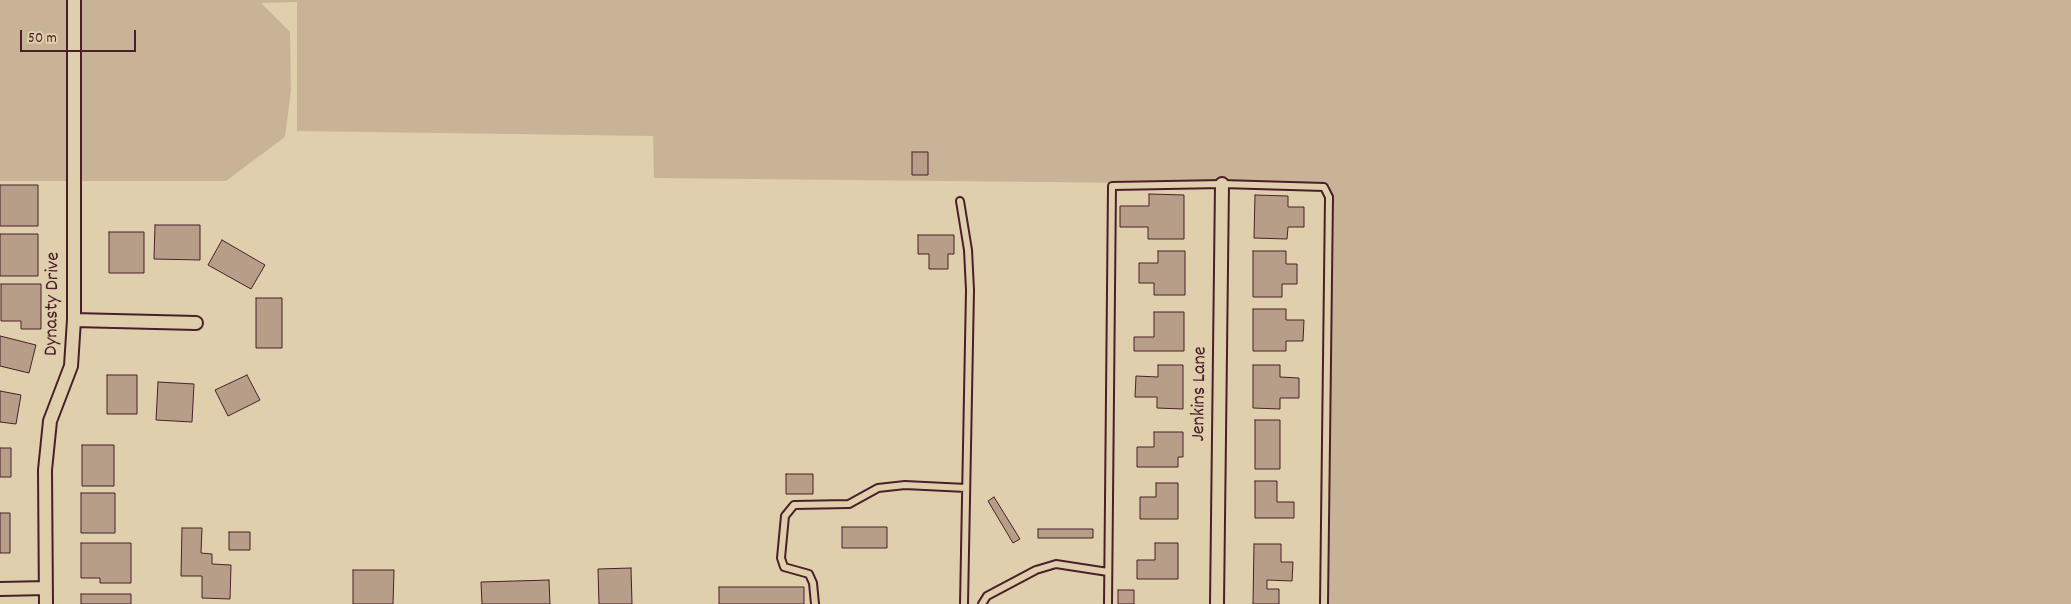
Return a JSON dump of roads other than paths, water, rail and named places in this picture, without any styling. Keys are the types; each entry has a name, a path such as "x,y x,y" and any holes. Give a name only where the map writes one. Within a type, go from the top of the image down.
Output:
{"street":[{"name":"Dynasty Drive","path":"46,604 45,470 50,421 71,366 74,320 74,0"},
{"name":"Jenkins Lane","path":"1217,604 1222,184"},
{"path":"74,320 196,323"},
{"path":"0,589 46,588"}],"lane":[{"path":"1108,604 1112,186 1222,184 1324,187 1329,197 1324,604"},
{"path":"960,200 968,250 970,290 964,604"},
{"path":"815,604 813,583 809,574 784,566 782,558 785,516 794,505 849,504 878,488 905,485 966,488"},
{"path":"982,604 986,596 1036,570 1056,564 1108,572"}]}
